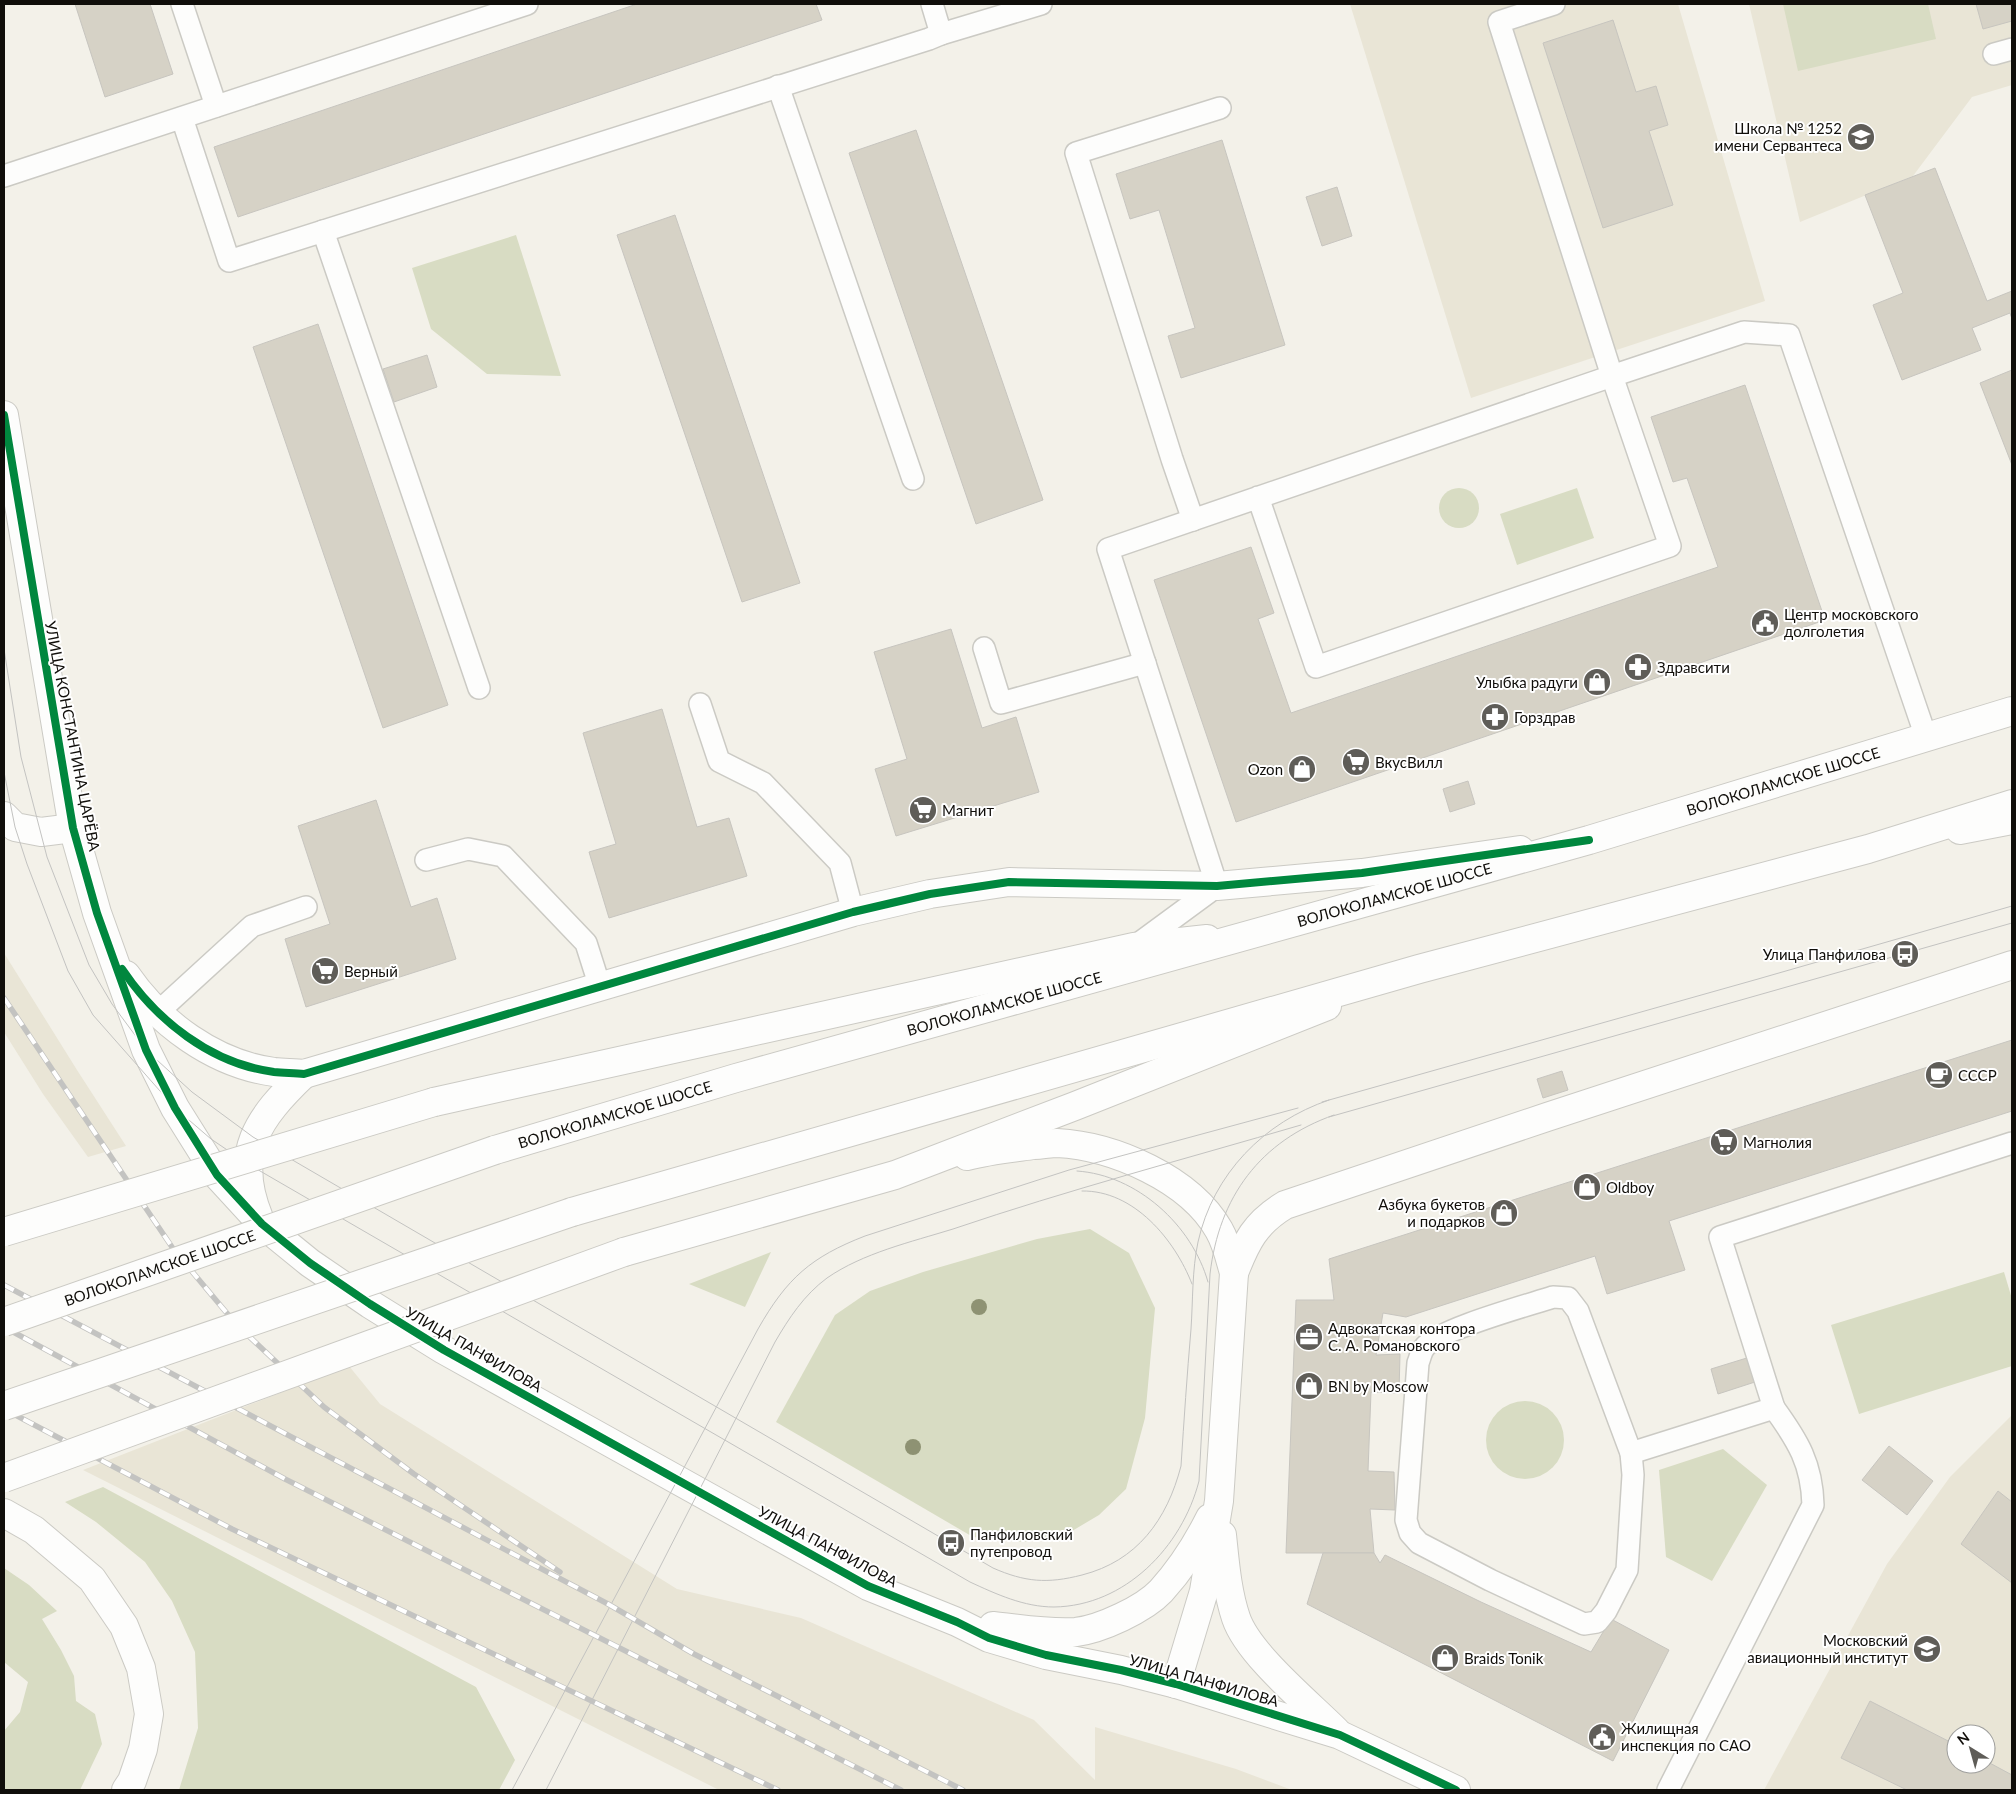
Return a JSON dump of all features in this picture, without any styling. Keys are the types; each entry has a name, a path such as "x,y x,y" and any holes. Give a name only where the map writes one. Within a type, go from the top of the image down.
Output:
{"main road":[{"name":"УЛИЦА КОНСТАНТИНА ЦАРЁВА","path":"4,415 73,828 97,913 146,1050 175,1108 217,1175 262,1224 287,1246"},
{"name":"ВОЛОКОЛАМСКОЕ ШОССЕ","path":"4,1322 495,1150 746,1076 1589,840 2012,711"},
{"path":"4,1406 572,1212 1419,969 1868,849 2012,804"},
{"path":"4,816 15,827 41,832 73,828"},
{"path":"1868,849 2012,820"},
{"path":"112,955 135,988 158,1012 190,1039 220,1057 246,1066 273,1072 304,1074 853,912 930,894 1009,882 1217,886 1362,873 1589,840"},
{"path":"4,1232 434,1102 1134,947 1265,932"},
{"path":"1176,1684 1204,1591 1219,1501 1234,1274 1246,1242 1270,1214 1285,1205 1547,1117 2012,965"},
{"path":"895,1175 1075,1106 1419,969"},
{"path":"262,1224 248,1187 248,1164 253,1137 262,1120 304,1074"},
{"path":"4,1478 624,1252 993,1149 1057,1143 1113,1154 1165,1178 1190,1196 1207,1213 1219,1229 1226,1245 1234,1274"},
{"name":"УЛИЦА ПАНФИЛОВА","path":"287,1246 370,1304 444,1350 868,1586 957,1622 989,1638 1046,1655 1121,1670 1176,1684 1340,1734 1456,1790"},
{"path":"957,1622 1053,1633 1078,1632 1106,1624 1135,1610 1160,1592 1179,1569 1199,1539 1219,1501"},
{"path":"1219,1501 1229,1592 1236,1619 1247,1640 1265,1662 1340,1734"},
{"path":"4,1513 34,1530 92,1579 124,1626 142,1668 149,1714 143,1749 131,1787"}],"lane":[{"path":"182,4 216,106"},
{"path":"4,176 527,4"},
{"path":"932,4 941,34"},
{"path":"182,118 229,261 941,34 1041,4"},
{"path":"1258,497 1316,667 1670,546 1612,376 1499,22 1554,4"},
{"path":"778,86 913,479"},
{"path":"1193,520 1076,153 1220,108"},
{"path":"324,231 479,688"},
{"path":"1134,947 1217,886 1108,549 1744,332 1789,335 1926,737"},
{"path":"984,648 1002,703 1145,663"},
{"path":"700,704 719,761 763,783 840,863 853,912"},
{"path":"426,860 468,849 503,856 586,943 600,987"},
{"path":"158,1012 252,926 306,907"},
{"path":"1668,1790 1813,1505 1812,1482 1797,1439 1774,1408 1720,1237 2012,1143"},
{"path":"1553,1297 1568,1298 1578,1311 1631,1453 1633,1475 1627,1570 1606,1611 1597,1622 1584,1624 1490,1580 1419,1543 1410,1533 1406,1520 1418,1363 1424,1348 1436,1337 1553,1297"},
{"path":"1631,1453 1774,1408"}],"shaded area":[{"path":"1350,4 1678,4 1765,301 1471,398"},
{"name":"Школа № 1252 имени Сервантеса","path":"1749,4 2012,4 2012,85 1972,97 1913,176 1800,222"},
{"path":"4,953 126,1146 88,1157 43,1094 4,1032"},
{"path":"349,1366 380,1404 677,1589 801,1618 1034,1720 1095,1780 1095,1727 1236,1769 1292,1790 719,1790 83,1470"},
{"name":"Московский авиационный институт","path":"2012,1415 2012,1790 1764,1790 1887,1564 1950,1477"}],"green space":[{"path":"1783,4 1928,4 1936,39 1798,71"},
{"path":"516,235 561,376 487,374 431,329 412,268"},
{"path":"1463,488 1470,491 1476,497 1479,508 1478,516 1470,525 1463,528 1455,528 1448,525 1440,516 1439,504 1442,497 1451,489"},
{"path":"1577,488 1594,538 1517,565 1500,514"},
{"path":"1090,1229 1129,1253 1155,1308 1145,1418 1126,1489 1099,1515 1072,1531 1024,1542 973,1537 776,1422 835,1315 870,1291 923,1272 1037,1239"},
{"path":"771,1252 745,1307 689,1284"},
{"path":"2004,1272 2012,1299 2012,1366 1859,1414 1831,1325"},
{"path":"1525,1401 1540,1404 1553,1412 1561,1425 1564,1440 1561,1455 1553,1468 1540,1476 1525,1479 1510,1476 1497,1468 1489,1455 1486,1440 1489,1425 1497,1412 1510,1404"},
{"path":"1723,1449 1767,1485 1712,1581 1666,1557 1659,1470"},
{"path":"103,1487 476,1687 515,1760 499,1790 179,1790 198,1728 195,1652 172,1601 145,1562 96,1522 65,1502"},
{"path":"4,1568 29,1585 57,1611 42,1619 74,1676 76,1701 95,1714 102,1744 80,1790 4,1790 4,1731 20,1712 28,1682 4,1662"}],"building":[{"path":"75,4 150,4 173,74 105,97"},
{"path":"637,4 816,4 822,20 238,217 214,147"},
{"path":"1976,4 2012,4 2012,21 1983,29"},
{"path":"1613,20 1636,92 1656,86 1668,125 1649,131 1673,205 1603,228 1543,43"},
{"path":"916,130 1043,500 976,524 849,153"},
{"path":"1222,140 1285,345 1181,378 1168,336 1195,328 1159,210 1130,219 1116,174"},
{"path":"1935,168 1987,301 2012,291 2012,319 2010,313 1972,328 1981,350 1902,380 1873,305 1903,293 1865,195"},
{"path":"1337,187 1352,236 1322,246 1306,197"},
{"path":"675,215 800,583 742,602 617,235"},
{"path":"318,324 448,705 383,728 253,347"},
{"path":"427,355 437,387 394,402 383,369"},
{"path":"2012,370 2012,465 1980,383"},
{"path":"1745,385 1825,620 1236,822 1154,580 1251,547 1274,613 1258,619 1291,713 1718,567 1687,478 1673,482 1651,417"},
{"path":"951,629 982,728 1016,717 1039,792 896,836 875,769 907,759 874,652"},
{"path":"662,709 697,827 729,818 747,876 609,918 589,852 616,844 583,733"},
{"path":"1468,781 1475,804 1450,812 1443,789"},
{"path":"376,800 411,907 437,898 456,959 306,1007 285,939 330,924 298,826"},
{"path":"2012,1040 2012,1111 1669,1221 1685,1270 1607,1294 1595,1256 1406,1317 1383,1313 1376,1355 1400,1354 1399,1393 1371,1392 1368,1471 1394,1472 1395,1510 1370,1509 1374,1553 1286,1553 1296,1300 1334,1300 1329,1259"},
{"path":"1562,1071 1568,1090 1543,1098 1537,1079"},
{"path":"1750,1357 1758,1381 1718,1394 1711,1369"},
{"path":"1889,1446 1933,1481 1907,1515 1862,1480"},
{"path":"1998,1491 2012,1502 2012,1583 1961,1544"},
{"path":"1323,1553 1374,1553 1380,1563 1385,1555 1481,1602 1591,1652 1611,1619 1669,1650 1613,1761 1307,1604"},
{"path":"1870,1701 1946,1740 1946,1774 1996,1774 1996,1766 2012,1775 2012,1790 1907,1790 1841,1758"}],"tram line":[{"path":"4,649 21,757 47,857 89,965 112,1004 146,1050 192,1092 253,1137 993,1568 1005,1573 1026,1579 1058,1580 1101,1569 1119,1560 1134,1549 1158,1521 1175,1486 1181,1466 1195,1263 1198,1242 1205,1217 1229,1173 1263,1137 1283,1122 1329,1100"},
{"path":"4,772 15,827 27,864 68,971 93,1015 175,1108 211,1139 248,1164 970,1582 1000,1595 1032,1605 1054,1607 1080,1604 1104,1596 1127,1584 1147,1568 1164,1550 1179,1528 1191,1505 1199,1481 1210,1274 1215,1246 1223,1220 1234,1197 1248,1175 1265,1156 1285,1140 1308,1126 1334,1115"},
{"path":"1322,1102 2012,906"},
{"path":"1329,1117 2012,923"},
{"path":"512,1790 758,1329 779,1296 802,1271 830,1252 865,1236 1069,1170 1298,1108"},
{"path":"546,1790 775,1342 798,1307 811,1292 841,1269 888,1249 1083,1188 1301,1125"},
{"path":"1077,1171 1121,1182 1141,1193 1159,1207 1189,1241 1200,1261 1208,1282"},
{"path":"1082,1191 1101,1193 1119,1199 1135,1208 1163,1235 1185,1267 1192,1284"}],"railway":[{"path":"4,998 174,1250 236,1324 324,1407 414,1474 560,1572"},
{"path":"4,1285 608,1604 694,1654 963,1790"},
{"path":"4,1327 285,1479 901,1790"},
{"path":"4,1409 232,1529 778,1790"}],"cycle path":[{"path":"4,415 73,828 97,913 146,1050 175,1108 217,1175 262,1224 310,1263 370,1304 444,1350 868,1586 957,1622 989,1638 1046,1655 1121,1670 1176,1684 1340,1735 1456,1790"},
{"path":"122,969 136,988 168,1022 187,1037 207,1049 228,1060 251,1067 274,1072 304,1074 853,912 930,894 1009,882 1217,886 1362,873 1589,840"}],"place":[{"name":"Школа № 1252 имени Сервантеса","path":"1861,137"},
{"name":"Центр московского долголетия","path":"1765,623"},
{"name":"Здравсити","path":"1638,667"},
{"name":"Улыбка радуги","path":"1597,682"},
{"name":"Горздрав","path":"1495,717"},
{"name":"ВкусВилл","path":"1356,762"},
{"name":"Ozon","path":"1302,769"},
{"name":"Магнит","path":"923,810"},
{"name":"Улица Панфилова","path":"1905,954"},
{"name":"Верный","path":"325,971"},
{"name":"СССР","path":"1939,1075"},
{"name":"Магнолия","path":"1724,1142"},
{"name":"Oldboy","path":"1587,1187"},
{"name":"Азбука букетов и подарков","path":"1504,1213"},
{"name":"Адвокатская контора С. А. Романовского","path":"1309,1337"},
{"name":"BN by Moscow","path":"1309,1386"},
{"name":"Панфиловский путепровод","path":"951,1543"},
{"name":"Московский авиационный институт","path":"1927,1649"},
{"name":"Braids Tonik","path":"1445,1658"},
{"name":"Жилищная инспекция по САО","path":"1602,1737"}]}
